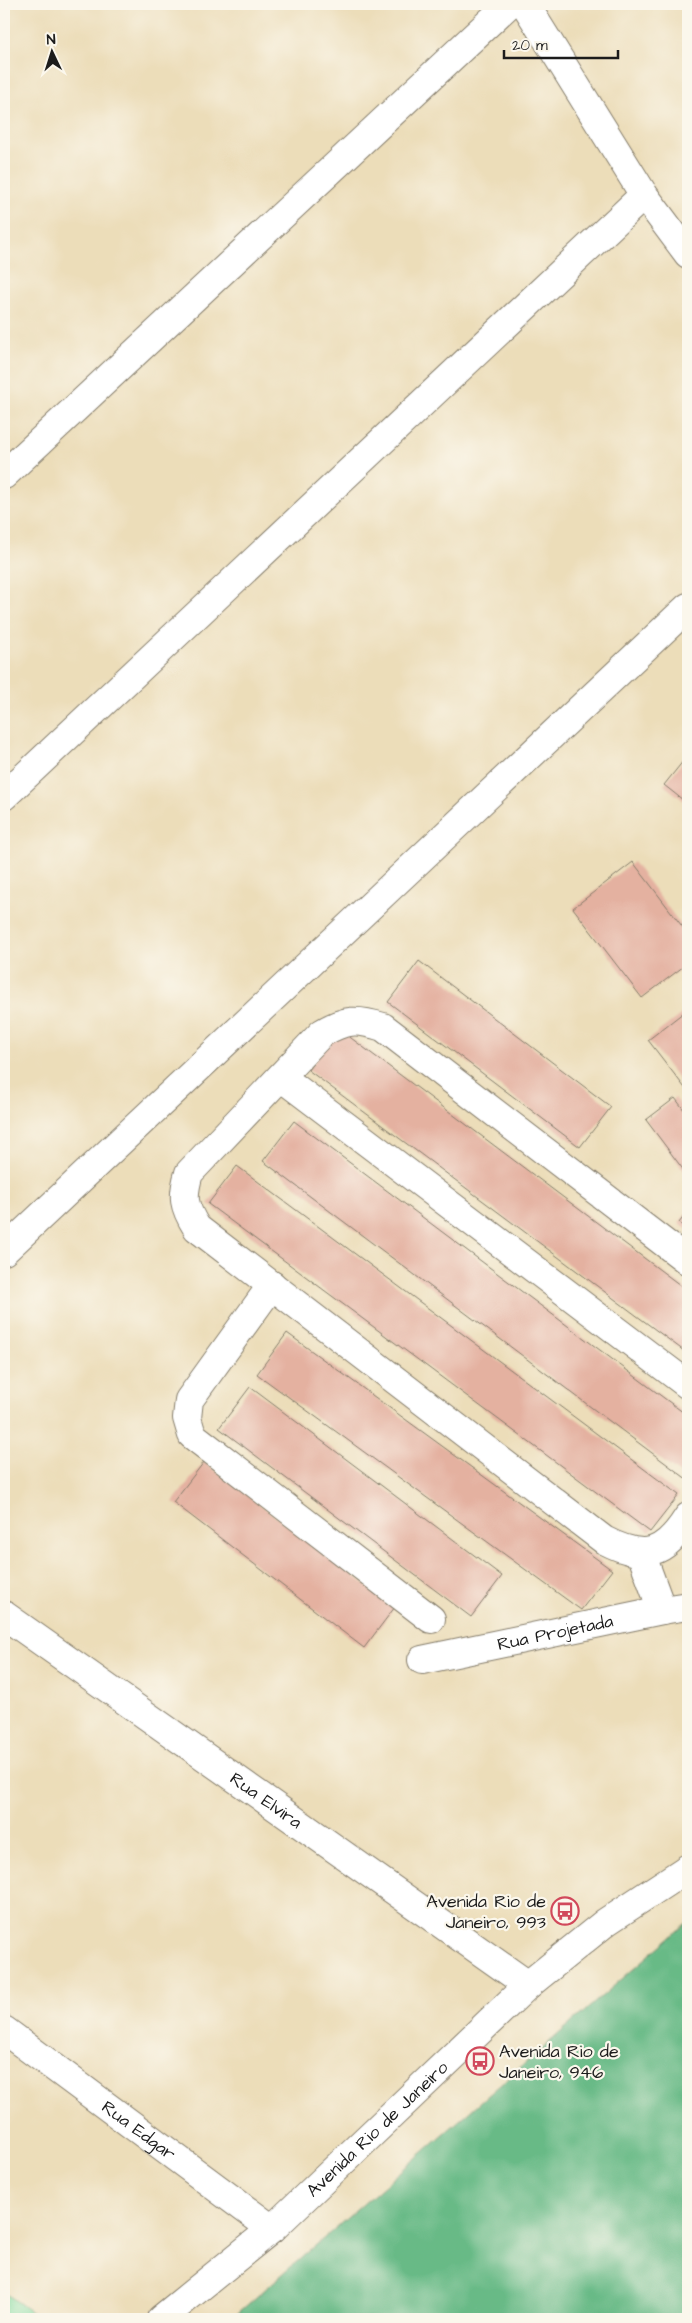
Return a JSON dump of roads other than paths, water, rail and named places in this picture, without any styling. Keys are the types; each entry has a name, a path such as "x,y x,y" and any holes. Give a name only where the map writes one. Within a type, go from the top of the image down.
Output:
{"street":[{"path":"4,475 509,4"},
{"path":"524,4 644,195 688,254"},
{"path":"4,796 644,195"},
{"path":"4,1251 688,607"},
{"path":"688,1261 383,1026 362,1020 339,1023 322,1033 189,1173 184,1192 187,1212 197,1228 604,1540 622,1550 641,1553 660,1548 675,1537 688,1517"},
{"path":"281,1077 688,1385"},
{"path":"272,1285 189,1400 187,1418 192,1435 431,1619"},
{"path":"641,1553 662,1610"},
{"name":"Rua Projetada","path":"422,1660 688,1606"},
{"name":"Rua Elvira","path":"4,1615 528,1985"},
{"name":"Avenida Rio de Janeiro","path":"161,2319 272,2229 528,1985 606,1922 688,1868"},
{"name":"Rua Edgar","path":"4,2030 272,2229"}],"place":[{"name":"Avenida Rio de Janeiro, 993","path":"565,1911"},
{"name":"Avenida Rio de Janeiro, 946","path":"480,2061"}]}
